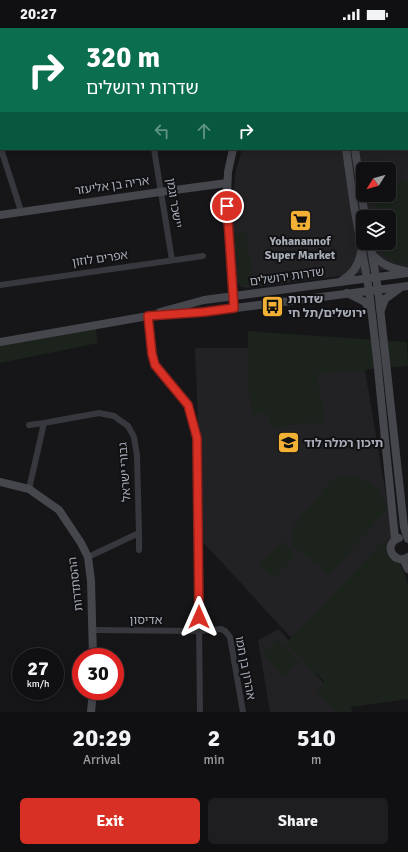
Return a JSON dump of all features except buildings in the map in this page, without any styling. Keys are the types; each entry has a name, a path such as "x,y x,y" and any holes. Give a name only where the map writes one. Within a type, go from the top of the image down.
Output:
{"street":[{"path":"3,150 21,211"},
{"name":"יישכר וגמן","path":"154,150 172,260"},
{"path":"234,150 227,184 228,230 234,308"},
{"path":"346,150 356,215"},
{"path":"355,150 364,210"},
{"name":"אריה בן אליעזר","path":"0,215 227,184"},
{"path":"361,250 367,278 373,290 404,527 408,540"},
{"path":"340,282 354,270 359,259 361,250"},
{"path":"371,252 377,260 384,265 408,272"},
{"path":"371,252 376,277 373,290"},
{"name":"אפרים לוזון","path":"0,285 203,256"},
{"name":"שדרות ירושלים","path":"148,316 192,303 233,296 408,272"},
{"path":"395,540 376,313 385,299 394,291 405,286"},
{"name":"שדרות ירושלים","path":"0,342 148,316 204,312 405,286"},
{"path":"347,293 365,302 376,313"},
{"path":"148,316 152,354 155,365 188,405 197,438 200,712"},
{"name":"גבורי ישראל","path":"29,425 99,413 114,416 128,426 134,437 137,456 139,550"},
{"path":"29,488 44,423"},
{"name":"ההסתדרות","path":"0,482 29,488 59,510 81,543 88,557 91,581 93,648"},
{"path":"88,557 139,533"},
{"path":"408,540 402,537 395,540 391,546 391,552 396,558 405,558 408,569"},
{"name":"אהרון בן חמו","path":"199,631 221,629 228,633 230,637 243,712"},
{"name":"אדיסון","path":"93,630 199,631"},
{"path":"91,712 92,700"}],"shaded area":[{"path":"242,150 408,150 408,267 248,288 241,287 237,282 233,245 233,196 236,170"},
{"path":"408,181 408,263 398,264 383,255 382,250 396,250 396,210 375,210 373,202 396,202 396,183"},
{"path":"246,231 252,276 256,279 281,277 283,282 243,286 239,282 234,233"},
{"path":"95,325 98,343 0,363 0,343"},
{"path":"248,331 407,342 408,366 317,374 325,422 272,427 269,414 253,414 248,388"},
{"name":"תיכון רמלה לוד","path":"361,347 393,537 388,547 295,642 203,542 195,348"},
{"path":"348,476 363,479 368,482 373,486 389,507 329,575 322,568 323,567 300,552 296,547 292,535 293,527 330,482 334,479"},
{"path":"282,541 296,555 273,578 259,564"},
{"path":"384,541 399,561 408,585 408,699 351,707 352,712 336,712 317,693 324,681 285,644"},
{"path":"279,629 335,697 342,712 270,712 258,640"},
{"path":"279,639 298,662 282,676 263,653"}],"place":[{"name":"Yohanannof Super Market","path":"300,220"},
{"name":"שדרות ירושלים/תל חי","path":"273,306"},
{"name":"תיכון רמלה לוד","path":"288,443"}],"route":[{"path":"199,617 197,438 193,418 188,405 155,365 152,354 148,316 204,312 234,308 227,206"}]}
